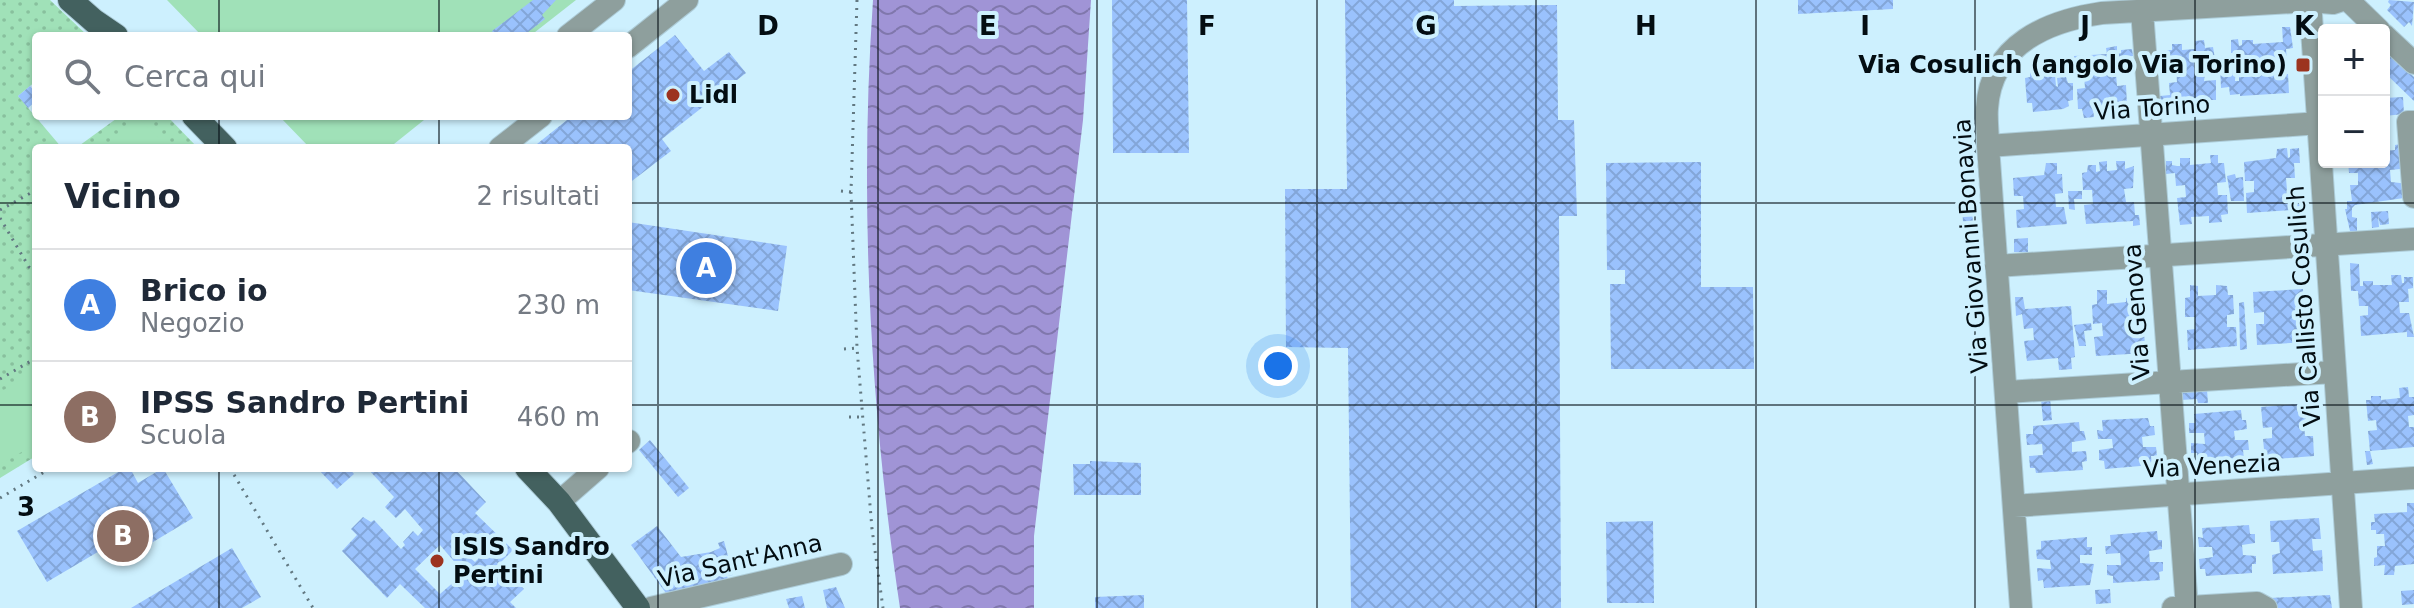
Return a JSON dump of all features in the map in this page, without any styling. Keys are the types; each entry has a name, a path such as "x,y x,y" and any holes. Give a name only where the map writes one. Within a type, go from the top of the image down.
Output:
{"main road":[{"path":"70,0 111,32"},
{"path":"90,0 112,32"},
{"path":"198,120 221,144"},
{"path":"531,472 559,502 638,608"}],"street":[{"path":"573,32 614,0"},
{"path":"632,44 687,0"},
{"name":"Via Giovanni Bonavia","path":"2021,608 1988,146 1987,106 1997,72 2012,50 2030,35 2075,17 2248,2 2310,0 2333,3 2342,0"},
{"name":"Via Callisto Cosulich","path":"2310,0 2318,98"},
{"path":"2348,0 2373,24"},
{"name":"Via Genova","path":"2142,11 2187,608"},
{"path":"2390,41 2414,63"},
{"path":"506,120 506,144"},
{"path":"506,144 536,120"},
{"path":"2411,122 2414,197"},
{"name":"Via Torino","path":"1988,146 2318,123"},
{"name":"Via Callisto Cosulich","path":"2322,168 2351,608"},
{"path":"1996,266 2414,239"},
{"path":"2007,392 2334,372"},
{"path":"559,502 593,472"},
{"name":"Via Venezia","path":"2014,506 2414,478"},
{"name":"Via Sant'Anna","path":"651,608 841,564"},
{"path":"2172,608 2257,603 2266,608"}],"path":[{"path":"857,0 851,192 857,348 872,529 883,608"},
{"path":"841,191 851,192"},
{"path":"0,210 32,192"},
{"path":"0,218 32,269"},
{"path":"844,349 857,348"},
{"path":"0,379 32,360"},
{"path":"849,417 861,417"},
{"path":"0,498 44,472"},
{"path":"232,472 313,608"}],"green space":[{"path":"0,0 50,0 84,32 32,32 32,84 18,96 32,113 32,120 38,120 59,144 32,144 32,458 0,478"},
{"path":"167,0 576,0 535,32 198,32"},
{"path":"114,120 171,120 194,144 82,144"},
{"path":"132,120 140,120 165,144 108,144"},
{"path":"283,120 424,120 394,144 306,144"},
{"path":"32,374 32,446 0,464 0,392"}],"water":[{"path":"873,0 1091,0 1083,120 1034,536 1034,608 900,608 881,457 870,305 867,152"}],"building":[{"path":"533,0 556,0 542,15 545,19 528,32 492,31"},
{"path":"1112,0 1187,0 1189,153 1113,153"},
{"path":"1345,0 1454,0 1454,6 1557,5 1558,120 1574,120 1577,216 1559,216 1561,608 1351,608 1348,348 1286,347 1285,189 1347,189"},
{"path":"1798,0 1893,0 1893,9 1798,14"},
{"path":"2389,0 2414,2 2412,26 2409,22 2404,27 2387,10 2391,5"},
{"path":"2282,27 2290,27 2293,48 2286,49 2287,61 2279,62 2279,74 2288,74 2289,93 2240,96 2230,95 2229,87 2221,88 2220,65 2236,64 2235,81 2239,81 2239,77 2247,77 2246,61 2237,61 2237,53 2231,53 2231,40 2238,39 2239,46 2242,40 2253,40 2253,44 2283,42"},
{"name":"Lidl","path":"675,35 704,71 729,52 746,73 662,139 671,151 632,181 632,144 537,144 567,120 632,120 632,69"},
{"path":"2204,40 2205,48 2213,47 2216,65 2206,66 2204,81 2216,80 2216,100 2173,100 2172,109 2161,109 2160,96 2170,95 2169,83 2177,82 2176,68 2168,67 2167,50 2172,50 2172,44 2182,44 2182,50 2195,49 2195,41"},
{"path":"2117,46 2117,54 2121,50 2132,49 2133,56 2124,57 2125,73 2116,74 2117,86 2126,85 2127,106 2121,106 2123,117 2113,117 2112,107 2093,108 2094,117 2084,118 2082,109 2078,109 2077,89 2085,88 2084,75 2076,76 2074,56 2107,54 2106,48"},
{"path":"2390,54 2414,77 2414,101 2390,78"},
{"path":"2049,66 2050,76 2055,75 2056,86 2057,78 2066,77 2068,83 2073,83 2073,100 2068,101 2069,106 2063,109 2033,112 2032,103 2027,103 2025,78 2030,77 2030,68"},
{"path":"30,86 32,104 28,108 18,96"},
{"path":"2403,97 2404,114 2390,115 2390,98"},
{"path":"2400,144 2400,169 2390,170 2391,182 2409,184 2404,198 2355,205 2352,217 2357,218 2357,231 2350,231 2345,209 2347,201 2352,201 2350,185 2358,185 2358,173 2349,173 2349,168 2390,168 2390,150 2395,150 2395,145"},
{"path":"2287,148 2288,158 2290,149 2299,148 2300,163 2294,163 2295,178 2286,178 2287,190 2296,190 2297,203 2302,202 2304,214 2294,215 2292,210 2247,213 2246,193 2254,192 2254,181 2245,181 2244,162 2276,158 2277,149"},
{"path":"2210,155 2218,155 2218,163 2224,163 2226,182 2217,183 2218,195 2227,195 2228,214 2221,215 2222,222 2209,223 2209,216 2191,217 2192,224 2180,225 2177,198 2186,197 2185,185 2176,186 2175,173 2166,174 2166,161 2172,161 2172,165 2177,166 2180,166 2180,158 2190,158 2190,165 2211,163"},
{"path":"2107,161 2107,171 2117,170 2116,161 2125,161 2125,169 2134,166 2133,188 2124,189 2126,202 2134,202 2140,225 2133,226 2133,221 2086,224 2084,205 2093,204 2092,190 2083,190 2082,173 2087,172 2088,165 2096,165 2096,172 2100,171 2099,162"},
{"path":"1701,162 1701,287 1753,287 1754,369 1611,369 1610,284 1625,284 1625,270 1607,270 1606,163"},
{"path":"2046,163 2057,163 2057,174 2062,174 2063,193 2055,194 2056,207 2064,207 2067,224 2017,228 2016,210 2024,209 2023,196 2014,196 2013,178 2044,175"},
{"path":"2235,174 2236,178 2243,177 2244,201 2231,201 2227,176"},
{"path":"2068,191 2082,191 2082,199 2074,199 2075,210 2069,209"},
{"path":"1971,196 1973,223 1963,224 1962,197"},
{"path":"2388,211 2389,224 2380,225 2378,215 2379,227 2372,228 2371,212"},
{"path":"632,223 787,246 778,311 632,291"},
{"path":"2028,238 2028,252 2014,252 2014,239"},
{"path":"2350,263 2359,264 2360,286 2363,286 2363,281 2373,281 2373,285 2392,285 2391,275 2401,275 2402,283 2404,277 2413,277 2413,288 2408,289 2409,302 2399,302 2400,313 2409,313 2414,337 2407,337 2407,332 2361,336 2360,316 2368,315 2368,306 2359,306 2358,291 2351,291"},
{"path":"2190,285 2198,286 2198,296 2216,295 2216,285 2227,286 2228,295 2233,295 2234,314 2227,315 2227,327 2236,327 2237,346 2188,350 2187,330 2195,329 2195,317 2185,317 2185,298 2190,297"},
{"path":"2303,289 2304,310 2295,311 2296,322 2305,322 2307,342 2257,345 2256,324 2264,324 2264,312 2254,313 2253,292"},
{"path":"2097,290 2107,290 2107,304 2126,302 2126,298 2133,297 2134,302 2141,301 2143,320 2134,321 2135,334 2144,334 2146,353 2096,356 2094,337 2103,336 2102,323 2093,324 2092,305 2097,304"},
{"path":"2015,297 2023,297 2025,309 2071,306 2075,357 2071,358 2072,369 2059,370 2058,358 2027,361 2024,341 2034,340 2033,328 2024,329 2022,314 2016,316"},
{"path":"2244,302 2247,349 2240,350 2239,303"},
{"path":"2091,323 2092,330 2084,331 2086,346 2079,346 2074,325"},
{"path":"2408,387 2409,397 2414,397 2414,415 2408,416 2409,427 2414,427 2414,447 2370,451 2368,431 2377,430 2376,420 2368,421 2366,400 2371,400 2371,396 2381,396 2381,400 2400,398 2399,388"},
{"path":"2207,390 2208,403 2198,403 2197,399 2181,400 2180,391"},
{"path":"2050,398 2052,420 2043,421 2041,399"},
{"path":"2311,403 2312,424 2304,425 2305,436 2313,436 2314,456 2265,460 2263,439 2272,438 2272,427 2263,428 2261,407"},
{"path":"2241,410 2247,429 2234,431 2235,440 2248,440 2249,450 2243,450 2244,459 2198,462 2197,453 2191,453 2191,443 2205,444 2204,433 2189,433 2189,423 2195,423 2194,414"},
{"path":"2148,418 2150,426 2154,426 2155,435 2142,437 2143,447 2156,447 2157,456 2151,456 2152,465 2105,469 2104,461 2099,460 2099,450 2113,448 2112,439 2098,439 2097,430 2103,431 2102,420"},
{"path":"2079,422 2086,440 2072,442 2072,452 2086,451 2087,461 2082,462 2083,470 2036,473 2035,468 2030,468 2029,456 2043,455 2042,444 2027,445 2026,434 2033,434 2033,426"},
{"path":"650,440 689,488 678,497 639,450"},
{"path":"2365,451 2370,451 2373,464 2367,465"},
{"path":"1090,461 1141,463 1141,495 1074,495 1073,464 1090,464"},
{"path":"118,472 132,472 138,483 156,472 165,472 193,518 123,560 113,543 47,582 17,531"},
{"path":"321,472 352,472 354,474 337,489"},
{"path":"371,472 458,472 486,502 475,513 513,550 499,564 524,589 510,602 516,608 425,608 400,584 387,598 342,551 357,535 351,529 363,517 371,522 374,520 401,549 413,531 418,536 423,530 405,509 396,518 385,507 394,497","holes":["472,540 484,553 475,562 462,551","440,545 464,573 440,594 415,569"]},
{"path":"2407,503 2414,503 2414,564 2395,566 2394,575 2384,575 2385,565 2374,566 2374,558 2377,557 2377,546 2385,546 2384,534 2371,530 2371,522 2375,522 2374,514 2407,512"},
{"path":"2319,518 2321,539 2312,539 2313,551 2322,550 2323,571 2273,574 2272,555 2280,553 2279,542 2271,542 2270,521"},
{"path":"1653,521 1654,603 1607,603 1606,522"},
{"path":"2249,525 2250,534 2255,534 2255,543 2242,545 2243,555 2256,556 2252,573 2206,576 2205,569 2200,569 2199,559 2213,557 2212,547 2199,547 2198,537 2203,538 2202,528"},
{"path":"657,526 681,557 711,552 720,548 718,543 724,541 733,575 668,596 631,545"},
{"path":"2157,531 2158,540 2162,540 2162,549 2149,551 2150,562 2163,562 2160,580 2113,583 2113,576 2107,575 2107,565 2121,565 2120,553 2106,554 2105,546 2111,546 2110,535"},
{"path":"2087,537 2087,547 2092,547 2092,555 2080,555 2080,563 2094,564 2090,585 2044,588 2043,580 2038,581 2037,568 2051,569 2050,560 2037,559 2036,550 2041,549 2041,541"},
{"path":"232,548 261,597 242,608 131,608"},
{"path":"836,587 845,608 827,608 823,590"},
{"path":"2110,589 2111,603 2096,604 2095,590"},
{"path":"2414,590 2414,604 2402,605 2401,591"},
{"path":"1144,595 1144,608 1095,608 1095,597"},
{"path":"2330,595 2332,608 2274,608 2270,598"},
{"path":"802,596 805,608 789,608 786,599"}],"place":[{"name":"Via Cosulich (angolo Via Torino)","path":"2303,65"},
{"name":"Lidl","path":"673,95"},
{"name":"Brico io","path":"706,268"},
{"name":"IPSS Sandro Pertini","path":"123,536"},
{"name":"ISIS Sandro Pertini","path":"437,561"}]}
